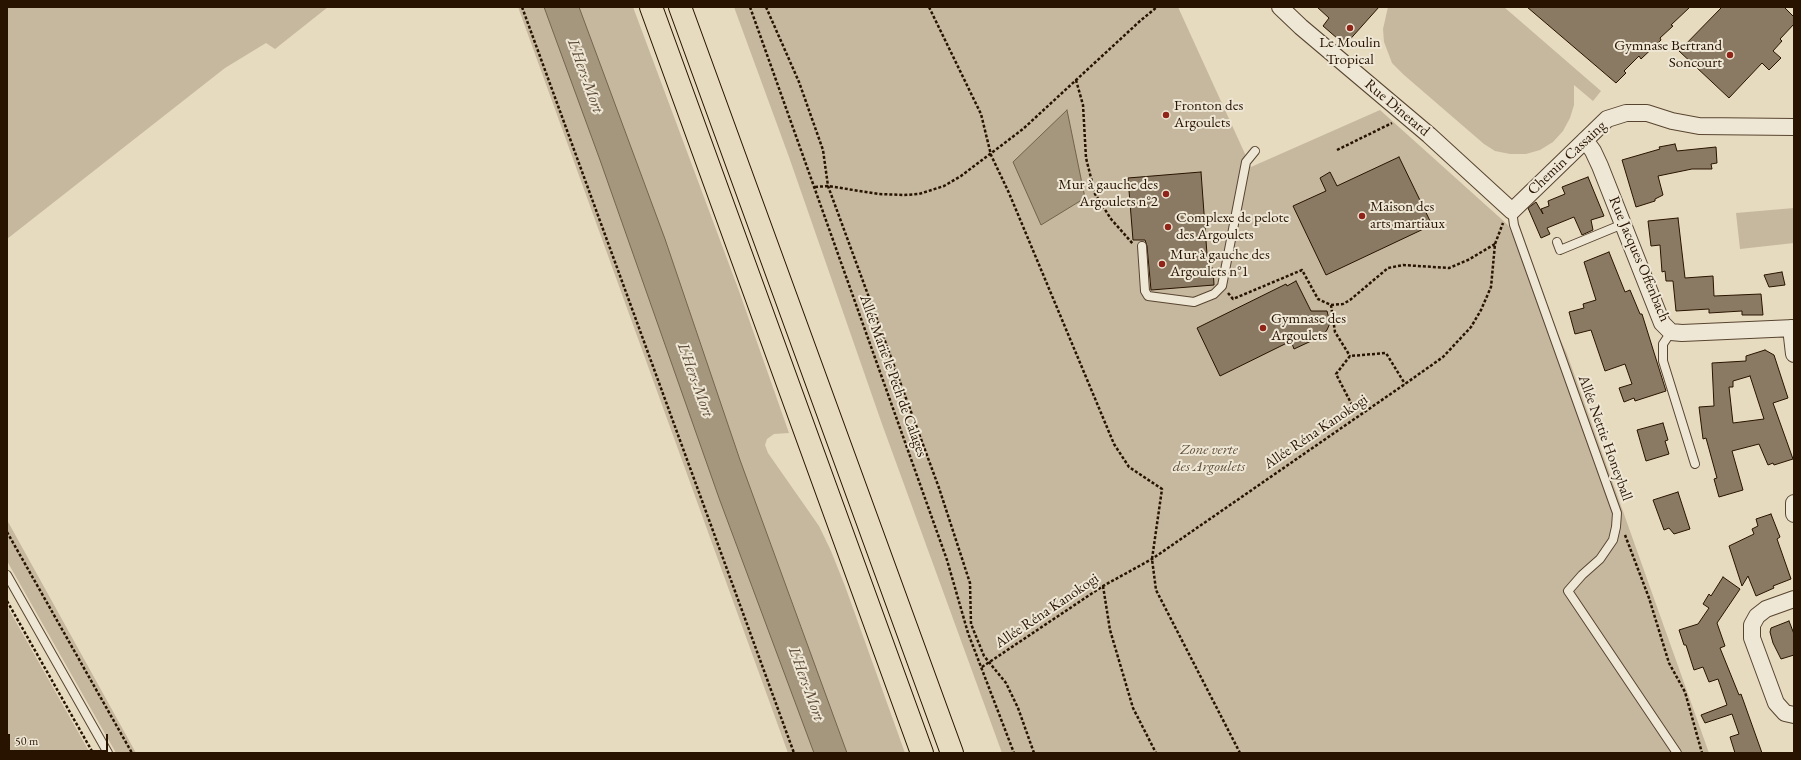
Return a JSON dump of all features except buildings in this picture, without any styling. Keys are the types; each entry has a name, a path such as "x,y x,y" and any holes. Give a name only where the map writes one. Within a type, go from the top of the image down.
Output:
{"highway":[{"path":"651,7 922,753"},
{"path":"680,7 952,753"}],"street":[{"name":"Rue Dinetard","path":"1280,7 1301,27 1407,116 1512,211"},
{"name":"Chemin Cassaing","path":"1512,211 1607,119 1626,113 1647,113 1672,121 1699,126 1794,127"},
{"name":"Rue Jacques Offenbach","path":"1585,140 1593,151 1600,166 1662,323 1671,332 1682,333 1792,328"},
{"path":"1792,328 1794,354"},
{"path":"1794,504 1794,514"},
{"path":"1794,599 1766,609 1756,616 1752,625 1752,638 1776,703 1785,713 1794,715"}],"lane":[{"path":"1142,246 1145,290 1148,296 1194,302 1214,294 1222,286 1246,162 1254,151"},
{"name":"Allée Nettie Honeyball","path":"1512,211 1514,225 1617,513 1613,540 1600,559 1582,575 1568,591 1677,753"},
{"path":"1557,242 1560,250 1623,224"},
{"path":"1671,332 1663,344 1663,361 1695,464"},
{"path":"7,576 108,753"}],"path":[{"path":"522,7 794,753"},
{"name":"Allée Marie le Pech de Calages","path":"750,7 947,560 968,633 1014,753"},
{"path":"766,7 799,82 823,150 828,186 939,488 970,583 971,624 984,656 1006,683 1018,708 1034,753"},
{"path":"929,7 980,114 991,155 1009,193 1114,444 1129,467 1162,489 1152,559 1156,590 1240,753"},
{"path":"815,187 828,186 879,194 918,194 944,186 991,155 1023,129 1157,7"},
{"path":"1076,80 1083,105 1086,158 1095,194 1111,219 1132,244 1142,246"},
{"path":"1337,150 1407,116"},
{"name":"Allée Réna Kanokogi","path":"982,667 1103,586 1152,559 1443,357 1471,327 1482,310 1491,287 1496,244 1504,220 1512,211"},
{"path":"1222,286 1233,300 1302,270 1318,299 1331,305 1343,304 1388,268 1403,265 1449,268 1468,260 1496,244"},
{"path":"1331,305 1335,332 1350,356"},
{"path":"1367,411 1352,405 1336,374 1350,356 1386,353 1405,384"},
{"path":"1617,513 1649,598 1668,663 1685,692 1702,753"},
{"path":"7,532 132,753"},
{"path":"1103,586 1110,630 1133,708 1156,753"},
{"path":"7,601 94,753"}],"green space":[{"path":"7,7 328,7 275,49 266,43 225,68 7,239"},
{"path":"518,7 544,7 600,160 719,498 814,753 788,753"},
{"path":"579,7 633,7 739,291 789,433 774,434 767,439 765,445 768,453 819,526 831,551 905,753 847,753 740,460 665,239"},
{"name":"Zone verte des Argoulets","path":"734,7 1178,7 1251,167 1380,110 1508,225 1567,354 1709,753 1002,753 882,424 789,157"},
{"path":"1388,7 1504,7 1601,91 1593,101 1574,85 1574,105 1570,118 1563,131 1553,142 1540,150 1526,154 1510,154 1495,151 1484,144 1392,63 1384,42 1383,29"},
{"path":"1794,208 1794,243 1740,249 1736,213"},
{"path":"7,520 136,753 116,753 7,561"},
{"path":"7,606 90,753 7,753"}],"water":[{"name":"L'Hers-Mort","path":"544,7 579,7 665,239 740,460 847,753 814,753 719,498 600,160"},
{"path":"1067,110 1085,198 1041,225 1013,162"}],"place":[{"name":"Le Moulin Tropical","path":"1350,28"},
{"name":"Gymnase Bertrand Soncourt","path":"1730,55"},
{"name":"Fronton des Argoulets","path":"1166,115"},
{"name":"Mur à gauche des Argoulets n°2","path":"1166,194"},
{"name":"Maison des arts martiaux","path":"1362,216"},
{"name":"Complexe de pelote des Argoulets","path":"1168,227"},
{"name":"Mur à gauche des Argoulets n°1","path":"1162,264"},
{"name":"Gymnase des Argoulets","path":"1263,328"}]}
